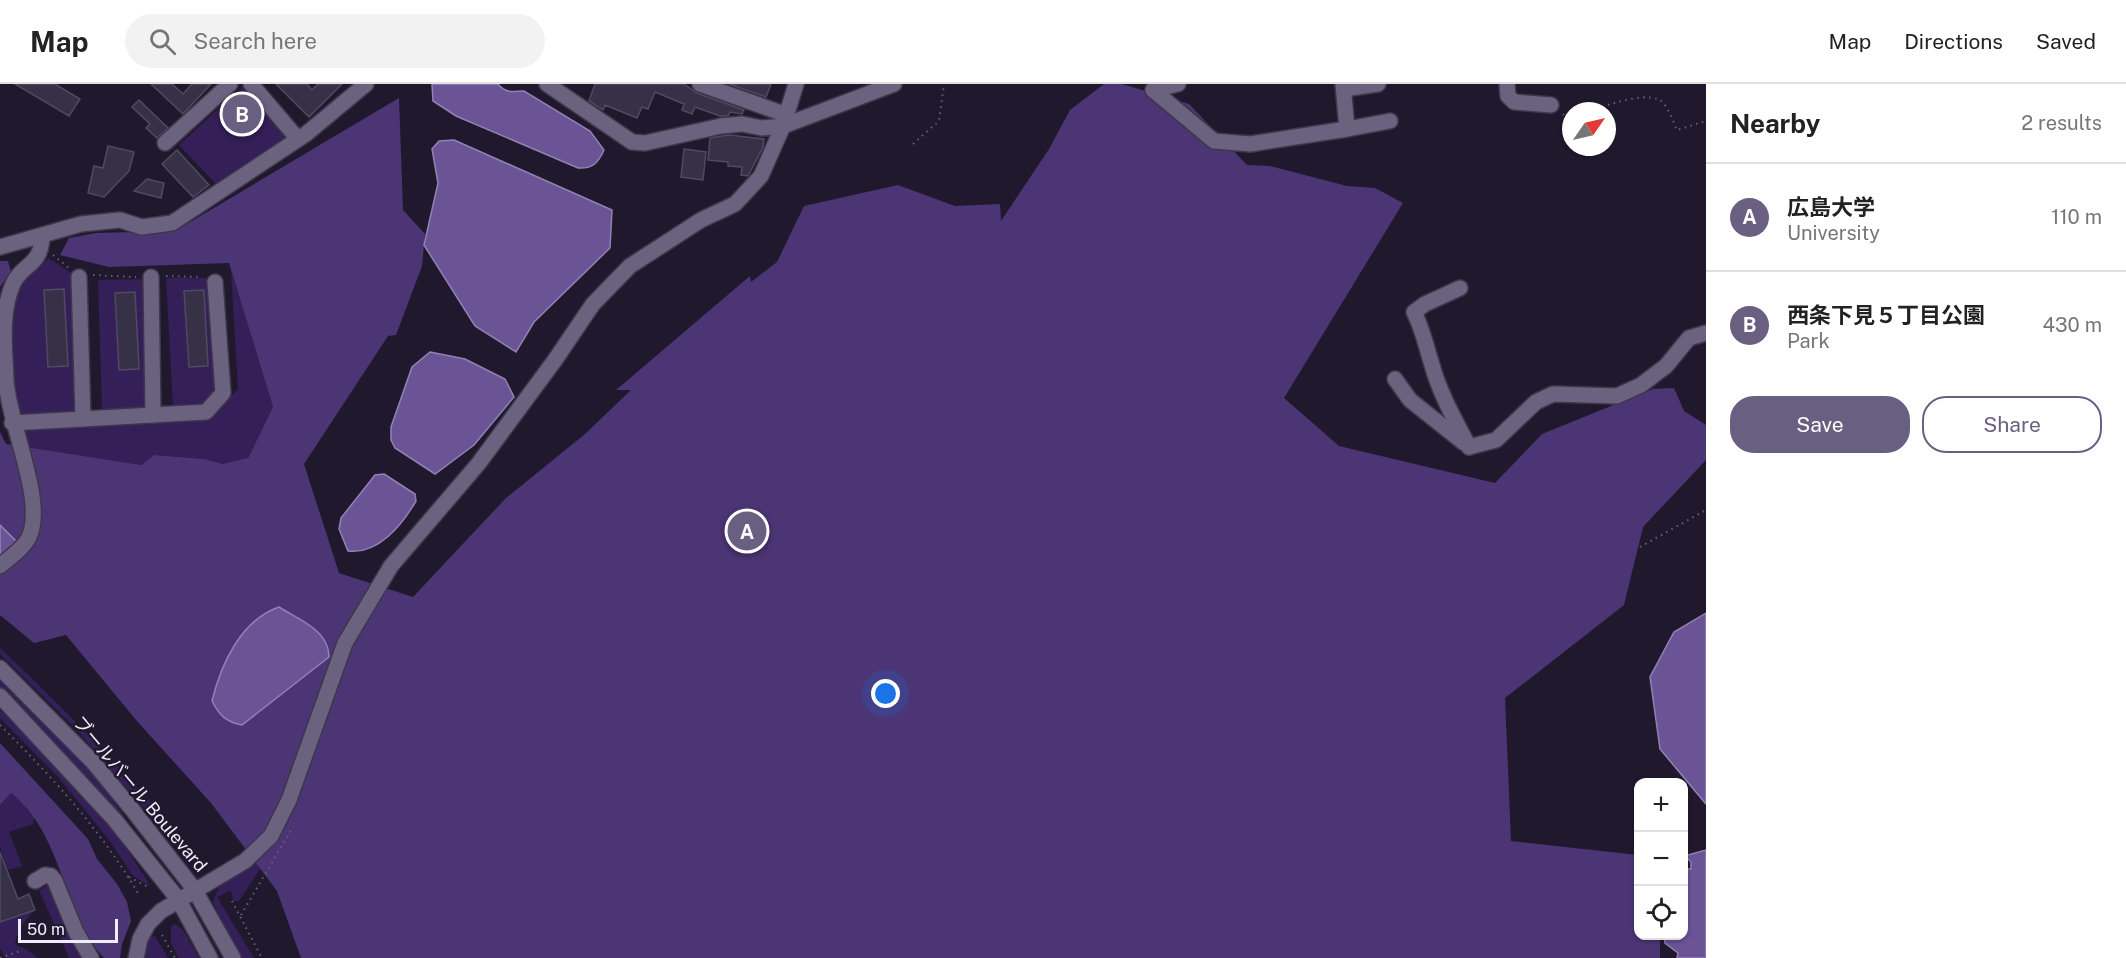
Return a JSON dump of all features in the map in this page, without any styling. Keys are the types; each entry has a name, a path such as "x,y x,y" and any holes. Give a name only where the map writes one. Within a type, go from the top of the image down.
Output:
{"street":[{"path":"165,143 230,84"},
{"path":"250,84 298,139"},
{"path":"0,247 42,240 81,224 120,220 142,227 172,223 298,139 366,84"},
{"path":"547,84 632,142 645,143 721,126 742,124 762,128 894,84"},
{"path":"700,84 785,121"},
{"path":"135,958 140,939 148,924 178,899 245,861 271,836 289,800 345,644 391,566 479,463 593,304 630,266 701,220 735,204 761,176 785,121 796,84"},
{"path":"1147,87 1178,84"},
{"path":"1347,129 1344,87 1378,84"},
{"path":"1507,84 1508,96 1514,102 1551,105"},
{"path":"1147,87 1214,141 1250,144 1390,121"},
{"path":"0,567 28,539 34,521 33,500 12,423 6,383 4,318 13,282 30,266 42,240"},
{"path":"79,276 83,419"},
{"path":"151,277 153,415"},
{"path":"12,423 207,412 223,393 215,282"},
{"path":"1460,288 1425,304 1414,312 1425,334 1432,366 1448,409 1469,447"},
{"path":"1469,447 1496,440 1536,402 1553,394 1617,396 1641,385 1666,366 1689,338 1706,333"},
{"path":"1395,379 1410,400 1469,447"},
{"name":"ブールバール Boulevard","path":"0,668 93,762 194,889 233,958"},
{"path":"0,696 114,819 178,899 210,958"},
{"path":"35,881 45,875 51,876 55,881 76,932 91,958"}],"path":[{"path":"913,144 939,121 944,84"},
{"path":"1616,103 1652,96 1664,102 1677,130 1706,121"},
{"path":"42,240 79,276"},
{"path":"1640,547 1706,510"},
{"path":"0,725 72,801 129,877 139,895"},
{"path":"241,915 293,825"},
{"path":"129,877 154,890"},
{"path":"232,901 262,958"},
{"path":"162,935 175,958"},
{"path":"0,958 20,951"}],"shaded area":[{"path":"432,84 498,84 513,92 524,91 590,131 604,150 594,164 578,168 456,116 433,101"},
{"path":"1104,84 1122,84 1189,104 1247,165 1270,166 1347,186 1375,188 1403,203 1284,398 1339,446 1495,483 1542,434 1653,389 1674,388 1684,411 1706,425 1706,460 1643,527 1624,605 1505,698 1511,841 1634,855 1634,940 1660,940 1660,958 301,958 277,891 211,803 136,720 66,635 34,643 0,615 0,575 2,572 0,557 16,541 0,525 0,432 6,444 141,465 154,455 204,459 223,464 248,458 273,407 229,263 109,267 60,255 69,238 96,233 175,231 399,98 403,210 425,234 422,266 396,335 388,336 304,464 339,573 413,597 506,498 585,434 631,390 616,390 750,276 751,282 777,262 804,206 898,185 955,206 1000,204 1001,221 1049,149 1070,110"},
{"path":"251,88 293,140 217,185 179,145 240,89"},
{"path":"454,140 612,210 610,248 534,322 516,352 475,326 424,245 438,183 432,149 439,141"},
{"path":"48,258 73,274 77,407 72,414 22,416 15,408 12,307 14,298 22,285","holes":["64,290 68,366 48,367 44,291"]},
{"path":"0,261 8,261 11,272 0,287"},
{"path":"231,270 273,407 247,459 223,464 204,459 155,455 141,465 23,447 23,429 208,420 238,389"},
{"path":"166,278 211,278 215,394 204,405 173,406","holes":["204,290 208,366 189,367 184,291"]},
{"path":"145,279 148,402 143,409 102,412 98,280","holes":["135,292 119,369 115,293"]},
{"path":"430,352 465,359 505,379 514,397 474,445 435,474 395,448 391,440 391,427 412,367"},
{"path":"384,474 415,494 416,501 404,520 379,543 359,551 348,551 339,529 341,518 375,475"},
{"path":"0,525 16,541 0,557"},
{"path":"279,607 304,621 318,633 328,648 329,657 242,725 227,720 212,701 227,658 243,633 254,622"},
{"path":"1706,613 1706,804 1688,782 1688,778 1684,778 1660,749 1650,677 1674,632"},
{"path":"0,648 105,753 203,865 193,864 75,728 0,654"},
{"path":"0,678 98,777 128,823 0,687"},
{"path":"0,710 56,765 108,824 149,886 133,876 110,841 59,778 0,718"},
{"path":"0,743 88,839 97,859 117,884 127,902 131,921 122,944 120,958 104,958 90,939 79,919 42,830 28,810 11,793 0,805"},
{"path":"11,793 23,803 34,818 33,824 9,832 22,866 8,870 0,847 0,805"},
{"path":"275,846 239,901 233,901 231,890 217,897 254,958 241,958 213,903 222,884 229,876"},
{"path":"1706,850 1706,958 1677,958 1678,953 1665,943 1665,940 1688,940 1688,869 1691,869 1691,862 1688,855"},
{"path":"47,885 82,958 69,958 39,890"},
{"path":"35,910 22,926 15,945 26,949 38,958 6,958 0,949 0,922"},
{"path":"175,924 183,930 199,958 179,958 171,944 171,926"},
{"path":"155,936 168,958 141,958 147,938"}],"building":[{"path":"15,84 55,84 80,99 69,116"},
{"path":"151,84 172,84 183,94 192,84 211,84 183,114"},
{"path":"276,84 307,84 312,90 318,84 342,84 309,117"},
{"path":"595,84 684,84 697,93 744,110 742,114 730,112 728,116 720,116 695,107 692,114 682,110 684,104 655,92 648,109 642,107 637,118 605,105 603,110 589,101"},
{"path":"729,84 771,84 766,97"},
{"path":"139,100 168,128 157,138 146,128 150,124 132,107"},
{"path":"729,135 764,139 763,147 748,176 741,175 742,167 728,166 728,162 708,160 710,138"},
{"path":"108,146 134,152 129,171 104,197 88,193 94,166 103,168"},
{"path":"684,149 706,152 703,180 681,177"},
{"path":"177,150 209,185 193,197 162,164"},
{"path":"147,179 164,183 161,198 134,191"},
{"path":"64,289 68,366 48,367 44,290"},
{"path":"204,290 208,366 189,367 184,291"},
{"path":"135,292 139,369 119,370 115,293"},
{"path":"0,852 18,899 29,894 35,910 0,922"}],"place":[{"name":"西条下見５丁目公園","path":"242,114"},
{"name":"広島大学","path":"747,531"}]}
